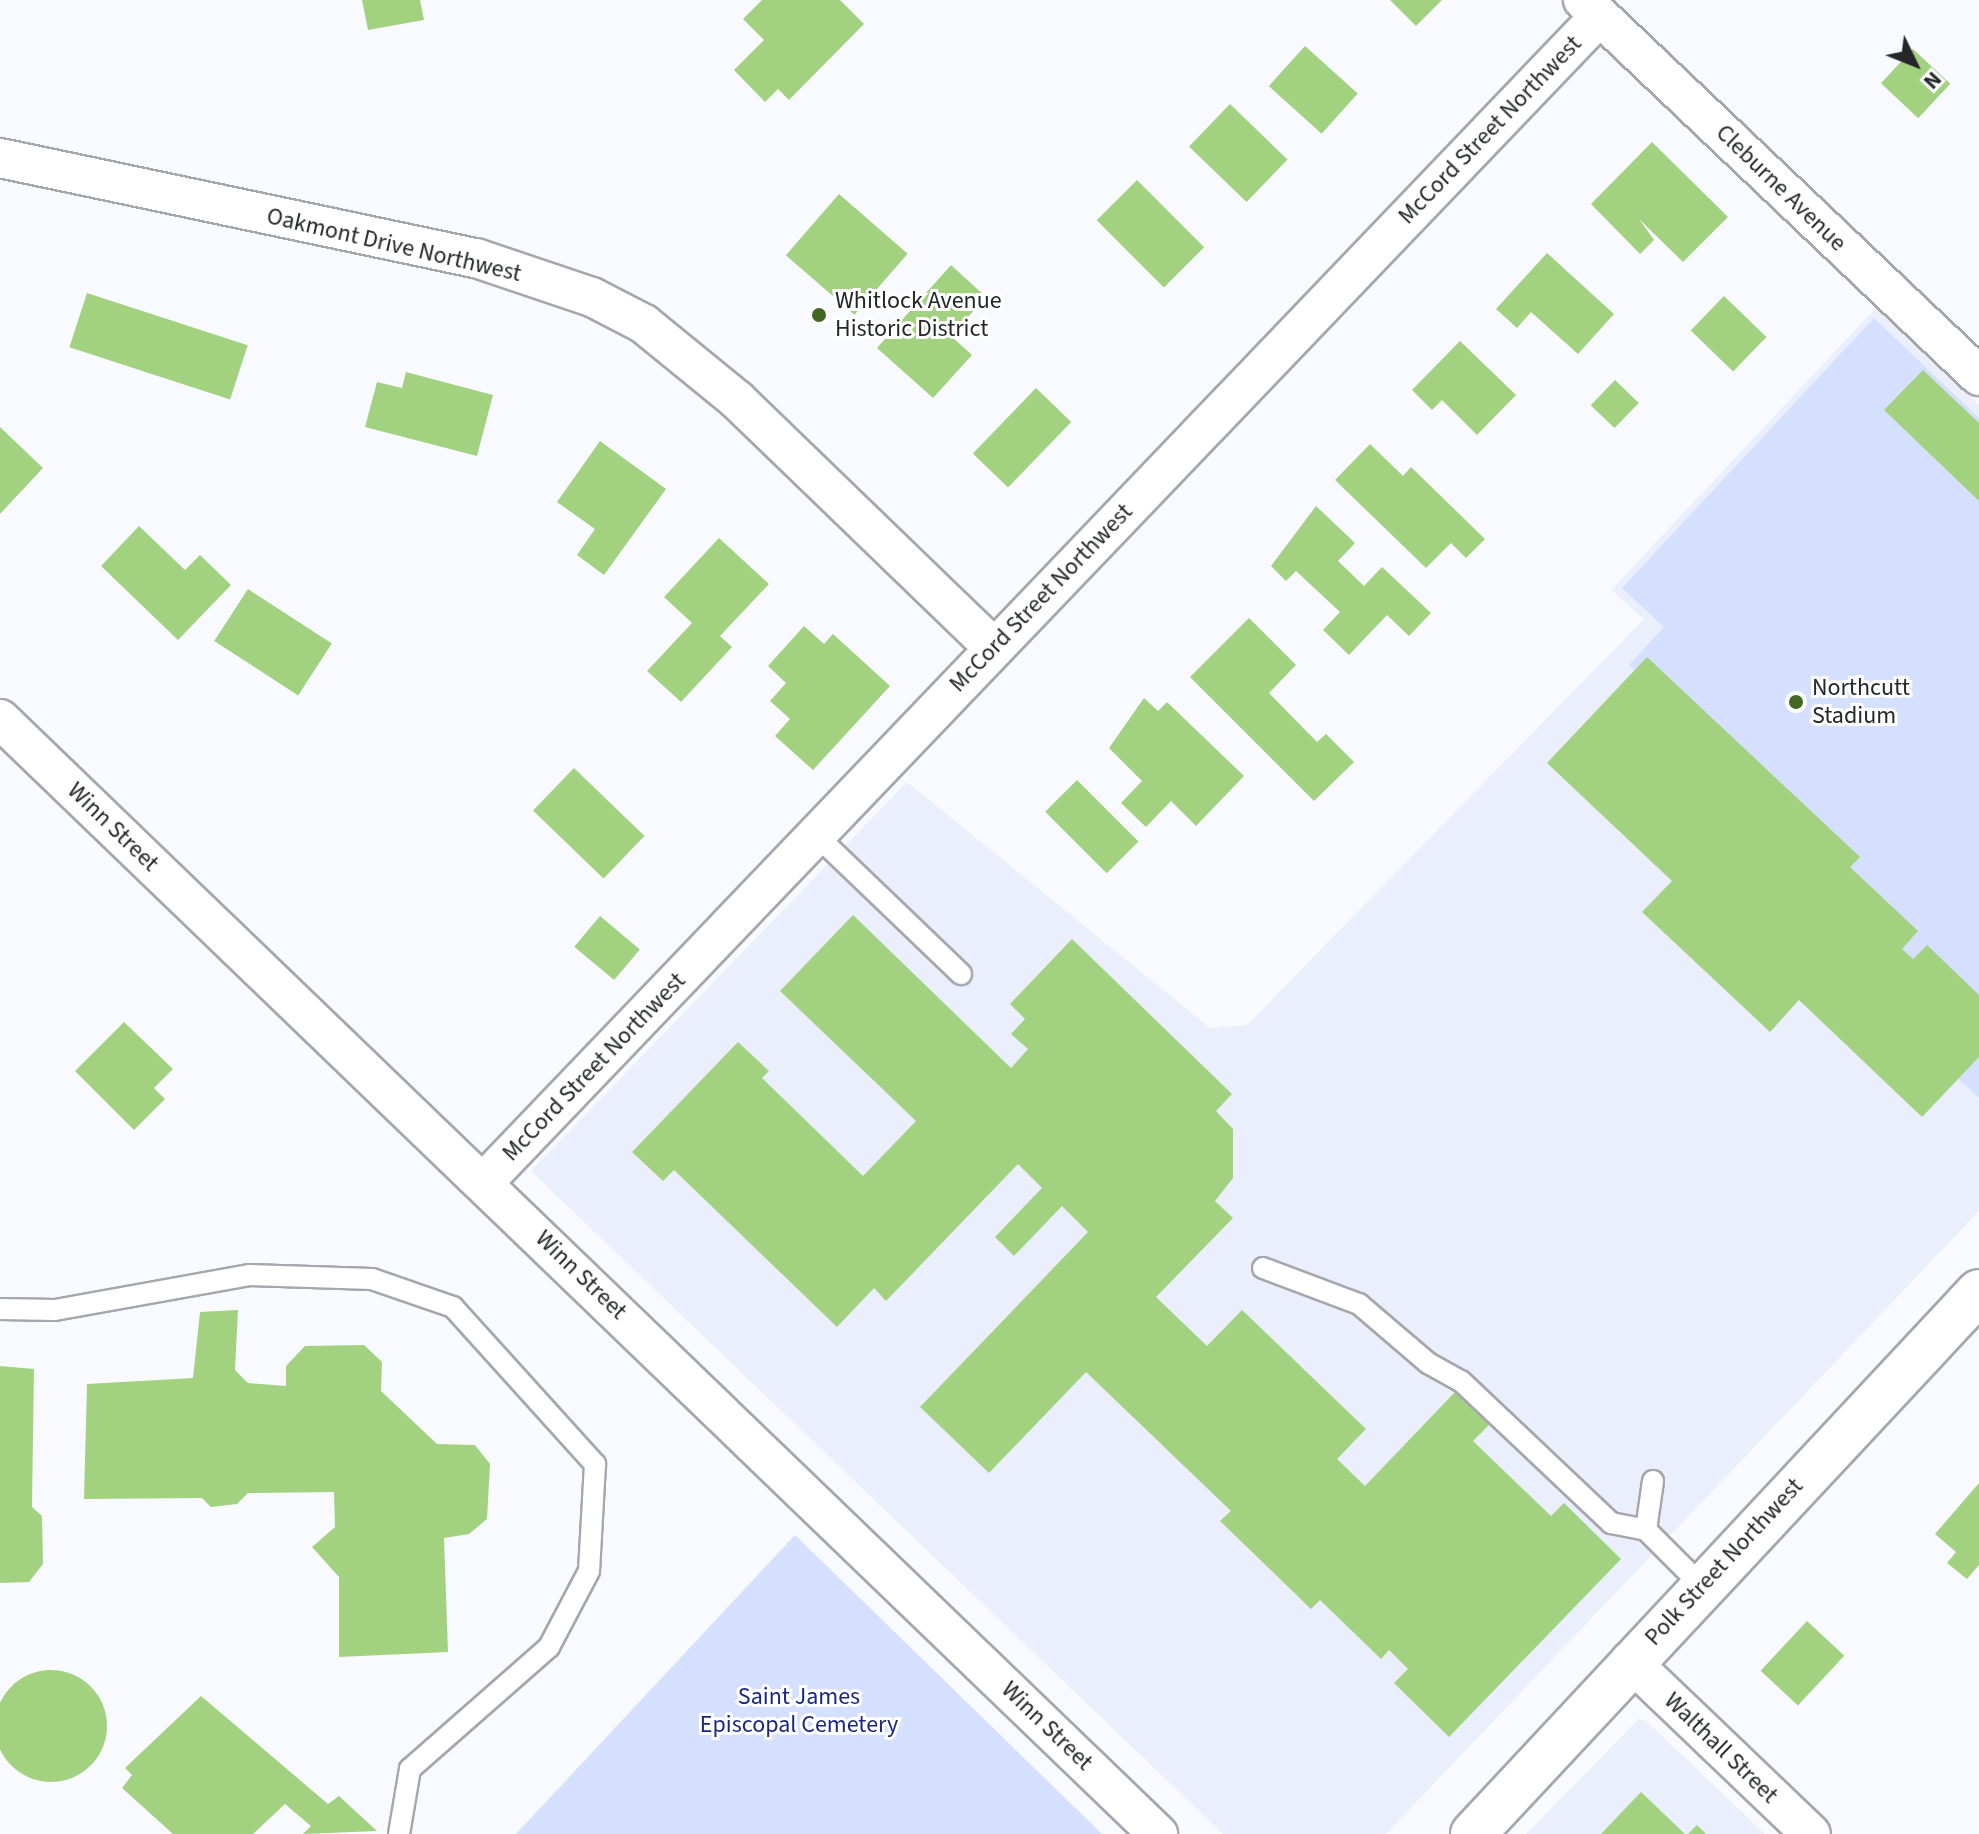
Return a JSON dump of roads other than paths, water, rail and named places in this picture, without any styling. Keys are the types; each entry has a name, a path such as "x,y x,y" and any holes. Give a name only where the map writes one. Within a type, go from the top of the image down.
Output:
{"street":[{"name":"Cleburne Avenue","path":"1591,8 1979,376"},
{"name":"McCord Street Northwest","path":"484,1182 816,835 1591,8"},
{"name":"Oakmont Drive Northwest","path":"0,158 476,258 592,297 644,324 736,399 993,647"},
{"name":"Winn Street","path":"0,719 1158,1834"},
{"name":"Polk Street Northwest","path":"1473,1834 1630,1661 1979,1292"},
{"name":"Walthall Street","path":"1630,1661 1811,1834"}],"lane":[{"path":"816,835 961,974"},
{"path":"1263,1268 1359,1304 1428,1363 1461,1381 1611,1523 1646,1530 1702,1586"},
{"path":"0,1309 55,1310 249,1275 372,1279 453,1307 595,1464 589,1571 576,1597 549,1647 410,1769 399,1834"},
{"path":"1646,1530 1653,1481"}],"place":[{"name":"Whitlock Avenue Historic District","path":"819,315"},
{"name":"Northcutt Stadium","path":"1796,702"}],"park label":[{"name":"Saint James Episcopal Cemetery","path":"799,1711"}]}
